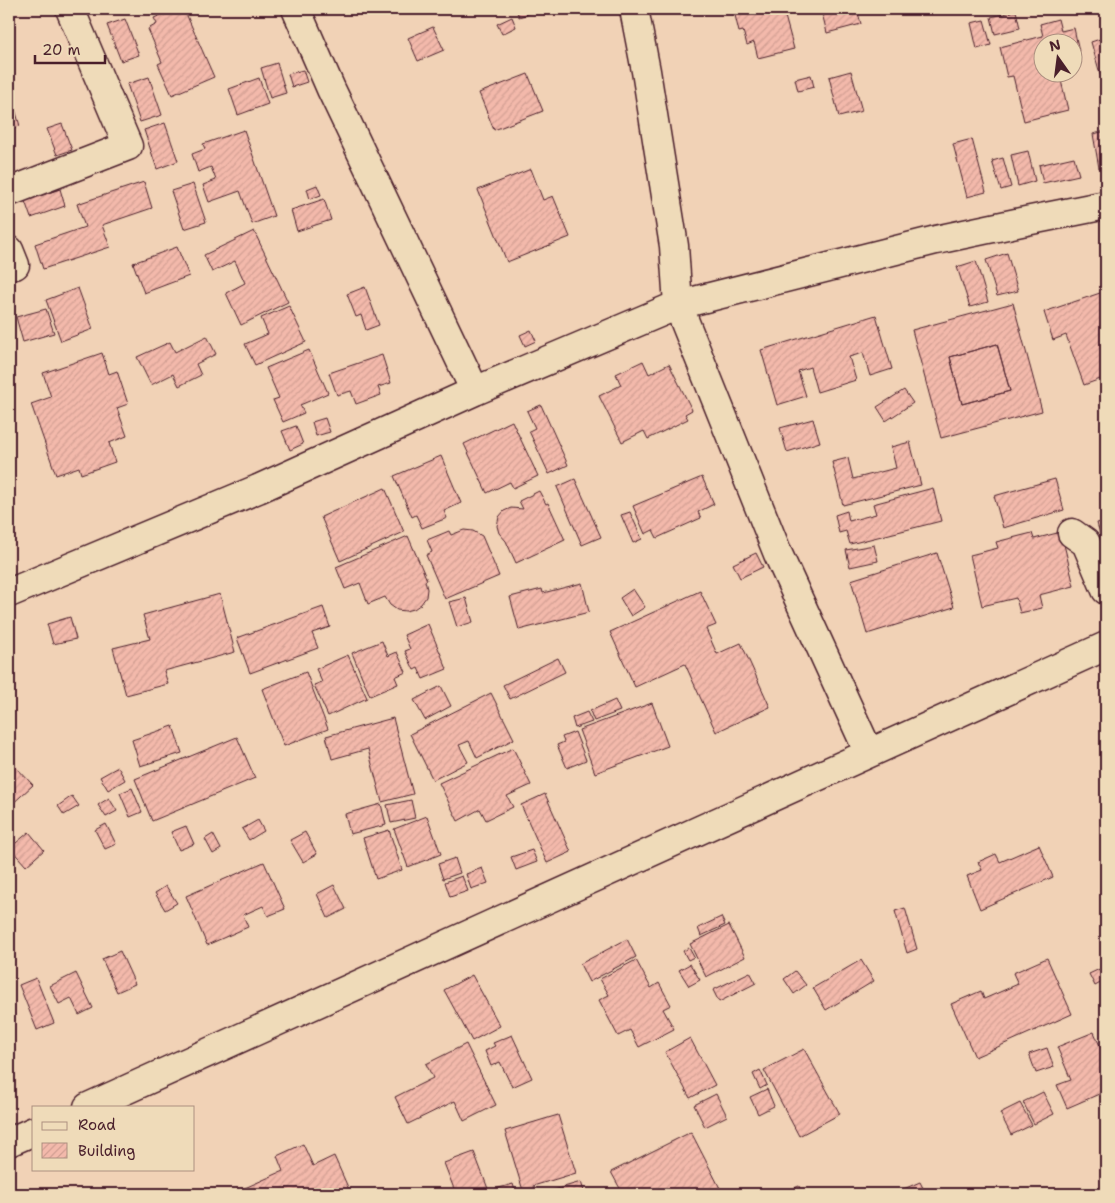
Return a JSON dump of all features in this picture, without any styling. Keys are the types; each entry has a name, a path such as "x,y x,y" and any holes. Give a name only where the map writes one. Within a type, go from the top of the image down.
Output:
{"street":[{"path":"9,192 128,146 70,9"},
{"path":"296,9 331,89 475,391"},
{"path":"634,9 646,71 674,246 678,305 778,554 869,753"},
{"path":"9,593 258,489 475,391 678,305 936,240 1106,205"},
{"path":"1072,532 1086,543 1106,590"},
{"path":"90,1106 1106,646"},
{"path":"9,1142 32,1132"}],"building":[{"path":"175,9 184,9 214,77 172,95 158,64 162,62 148,29 157,24 154,18"},
{"path":"516,9 535,9 536,11 519,17"},
{"path":"741,9 783,9 794,49 758,58 754,42 747,45 743,31 739,32 734,11"},
{"path":"821,9 857,9 861,24 827,33"},
{"path":"1016,11 1020,28 995,34 991,17"},
{"path":"512,17 516,27 502,34 497,24"},
{"path":"125,19 139,55 121,61 107,25"},
{"path":"1058,19 1061,31 1074,28 1075,32 1042,32 1040,24"},
{"path":"984,20 991,45 977,49 971,23"},
{"path":"433,27 444,50 418,61 408,38"},
{"path":"1106,37 1106,95 1091,42"},
{"path":"1032,39 1032,82 1061,82 1068,110 1024,121 1013,76 1007,77 1000,47"},
{"path":"277,63 286,93 270,98 261,68"},
{"path":"303,70 307,82 292,87 288,74"},
{"path":"851,71 862,111 839,117 829,77"},
{"path":"528,74 543,111 494,130 479,93"},
{"path":"811,75 814,87 798,91 795,79"},
{"path":"149,77 162,115 140,122 127,84"},
{"path":"259,78 268,104 238,115 229,89"},
{"path":"9,89 20,126 9,129"},
{"path":"165,123 178,161 157,169 144,130"},
{"path":"62,124 72,150 57,155 47,129"},
{"path":"244,130 274,216 252,224 240,191 209,202 203,185 216,180 211,167 198,172 192,154 205,149 203,144"},
{"path":"1106,131 1106,167 1099,168 1093,134"},
{"path":"972,139 986,192 967,197 953,144"},
{"path":"1028,151 1035,181 1018,186 1011,155"},
{"path":"1074,157 1079,175 1043,183 1039,165"},
{"path":"1003,158 1011,187 1001,190 992,161"},
{"path":"531,169 543,200 553,196 570,237 507,262 478,190"},
{"path":"144,182 152,208 102,225 110,247 43,269 35,244 85,227 77,204"},
{"path":"193,184 206,222 184,229 171,191"},
{"path":"317,185 321,195 310,199 307,189"},
{"path":"60,189 65,206 31,218 25,201"},
{"path":"324,199 331,220 297,231 291,210"},
{"path":"254,231 288,302 241,325 226,293 245,283 235,261 212,272 204,255"},
{"path":"177,247 189,276 144,293 133,263"},
{"path":"1007,253 1018,291 997,296 986,260"},
{"path":"976,261 988,302 970,307 957,267"},
{"path":"365,287 379,325 366,330 361,315 356,317 347,294"},
{"path":"78,288 93,329 61,341 46,300"},
{"path":"1106,291 1106,332 1102,334 1106,346 1106,377 1084,385 1066,335 1053,340 1044,312"},
{"path":"1013,303 1042,411 941,438 912,330","holes":["997,344 1010,391 962,404 950,357"]},
{"path":"289,306 306,342 255,365 245,344 268,334 261,318"},
{"path":"46,309 54,333 23,342 16,317"},
{"path":"876,315 892,369 870,376 863,353 849,357 856,380 817,392 810,367 798,371 806,396 777,405 761,350"},
{"path":"531,330 536,341 525,346 520,335"},
{"path":"207,336 216,354 196,364 201,375 179,386 173,374 151,385 137,357 170,342 175,352"},
{"path":"997,344 1010,391 962,404 950,357"},
{"path":"309,350 328,393 300,405 304,413 283,422 273,400 279,398 266,368"},
{"path":"102,353 109,374 117,371 128,404 117,408 127,436 109,443 115,462 81,474 79,467 56,475 31,404 51,397 43,373"},
{"path":"382,355 391,383 378,387 381,395 356,404 351,391 337,395 329,373"},
{"path":"643,361 649,374 669,364 692,410 685,414 688,419 648,439 644,431 622,442 599,396 621,385 616,374"},
{"path":"904,390 913,403 886,421 877,407"},
{"path":"541,405 568,465 549,474 529,431 535,428 527,411"},
{"path":"325,418 330,432 316,436 312,422"},
{"path":"813,419 820,442 787,452 780,428"},
{"path":"512,421 538,476 513,488 510,482 487,493 464,444"},
{"path":"296,426 303,444 290,450 282,431"},
{"path":"910,442 921,485 843,505 832,462 848,458 853,479 896,468 891,447"},
{"path":"441,456 461,503 444,511 447,518 422,528 416,515 412,517 394,476"},
{"path":"702,477 714,504 698,512 701,518 657,538 653,530 645,534 633,506"},
{"path":"575,479 601,537 582,545 557,487"},
{"path":"1055,479 1064,510 1003,528 994,496"},
{"path":"385,488 404,532 340,561 321,517"},
{"path":"933,488 941,521 850,544 846,531 839,533 835,515 847,511 849,521 876,514 873,504"},
{"path":"539,491 546,504 548,503 565,540 516,563 506,541 499,533 497,526 499,517 504,511 511,508 523,509 519,501"},
{"path":"630,512 642,539 633,543 621,515"},
{"path":"1106,521 1106,549 1104,549 1097,523"},
{"path":"464,530 473,531 482,536 499,576 445,599 426,555 432,552 427,540 449,531 451,535"},
{"path":"1061,532 1074,586 1039,595 1042,608 1020,613 1016,598 982,606 970,555 998,548 996,542 1032,533 1034,539"},
{"path":"408,536 427,580 425,581 426,597 421,604 414,609 406,611 397,610 390,605 385,597 368,604 360,583 345,589 336,567"},
{"path":"874,545 878,561 850,567 846,550"},
{"path":"756,553 763,567 740,578 733,564"},
{"path":"937,553 954,607 867,634 851,580"},
{"path":"582,583 589,612 519,630 510,597 542,589 543,593"},
{"path":"633,589 645,607 631,616 620,598"},
{"path":"700,591 716,625 706,629 717,654 741,643 770,707 716,732 685,664 635,687 610,632"},
{"path":"220,594 235,652 164,671 168,684 126,695 113,648 150,639 143,615"},
{"path":"466,598 473,622 457,627 449,602"},
{"path":"323,607 330,627 312,633 318,648 250,673 237,638"},
{"path":"70,617 76,639 53,644 47,624"},
{"path":"428,624 447,669 423,679 418,668 414,670 405,651 410,649 404,635"},
{"path":"382,641 388,656 397,652 406,672 395,677 398,684 370,696 352,653"},
{"path":"348,655 367,698 328,716 314,685 322,682 316,669"},
{"path":"558,658 565,672 510,699 503,685"},
{"path":"306,672 328,729 284,746 262,689"},
{"path":"441,686 451,706 425,720 414,700"},
{"path":"491,693 514,739 477,758 469,741 459,745 468,762 433,780 410,734"},
{"path":"615,700 620,711 594,721 590,711"},
{"path":"652,703 668,746 595,773 579,730"},
{"path":"587,712 592,722 575,728 572,718"},
{"path":"393,718 413,794 382,802 368,749 332,759 326,736"},
{"path":"173,726 182,753 140,766 132,740"},
{"path":"575,732 586,760 567,768 557,745 564,742 562,737"},
{"path":"237,737 255,778 152,821 135,779"},
{"path":"513,748 531,785 507,796 513,807 486,820 480,809 458,821 439,783"},
{"path":"14,765 33,785 9,807 9,771"},
{"path":"118,767 125,780 108,790 100,777"},
{"path":"132,788 142,812 130,817 120,793"},
{"path":"545,794 571,852 547,863 521,805"},
{"path":"72,796 79,806 64,815 58,806"},
{"path":"109,798 117,811 106,817 98,805"},
{"path":"411,800 415,818 391,823 387,805"},
{"path":"381,804 386,825 350,834 345,814"},
{"path":"427,816 441,854 408,867 394,829"},
{"path":"258,820 264,831 249,840 242,829"},
{"path":"106,824 116,844 105,849 95,830"},
{"path":"186,826 194,844 179,850 171,832"},
{"path":"389,830 402,870 376,879 363,838"},
{"path":"29,832 44,850 26,866 10,848"},
{"path":"305,832 317,854 303,862 290,840"},
{"path":"213,834 221,849 213,854 205,839"},
{"path":"1039,845 1053,877 980,909 967,876 982,870 978,862 996,854 1000,862"},
{"path":"532,850 537,862 516,870 511,857"},
{"path":"455,858 460,873 443,879 438,864"},
{"path":"264,862 285,909 268,916 263,906 243,915 248,927 207,945 186,896"},
{"path":"482,868 488,883 471,889 466,874"},
{"path":"462,876 468,891 450,897 445,882"},
{"path":"334,885 346,909 328,918 317,894"},
{"path":"166,886 177,903 165,910 155,893"},
{"path":"905,908 917,949 907,953 895,911"},
{"path":"721,917 725,925 701,936 698,928"},
{"path":"729,925 745,957 706,977 690,944"},
{"path":"627,939 636,957 589,982 580,964"},
{"path":"689,948 694,957 688,960 683,951"},
{"path":"120,951 135,984 117,992 102,959"},
{"path":"1047,958 1072,1014 975,1057 951,1004 981,991 984,999 1018,984 1013,973"},
{"path":"636,960 651,988 659,983 671,1005 663,1009 674,1029 639,1047 630,1030 618,1036 599,1000 609,995 600,979"},
{"path":"861,960 874,981 826,1010 813,988"},
{"path":"690,964 700,980 689,986 679,970"},
{"path":"1106,966 1106,980 1095,986 1089,974"},
{"path":"795,971 806,985 794,994 784,979"},
{"path":"750,972 756,983 719,1002 713,990"},
{"path":"76,973 93,1008 79,1015 71,998 59,1004 50,986"},
{"path":"472,975 500,1026 472,1041 444,990"},
{"path":"36,978 54,1023 37,1030 19,985"},
{"path":"1094,1032 1106,1060 1106,1091 1067,1108 1057,1085 1071,1080 1057,1047"},
{"path":"512,1035 532,1078 512,1087 500,1062 491,1066 485,1051 495,1046 493,1043"},
{"path":"690,1038 715,1085 690,1098 665,1052"},
{"path":"9,1039 13,1050 9,1051"},
{"path":"466,1044 496,1105 464,1121 455,1101 408,1124 395,1097 433,1078 426,1064"},
{"path":"1047,1048 1054,1067 1036,1073 1029,1054"},
{"path":"804,1049 840,1114 799,1136 764,1070"},
{"path":"760,1070 767,1085 760,1089 753,1074"},
{"path":"767,1089 774,1106 758,1114 750,1097"},
{"path":"1043,1092 1054,1114 1034,1124 1023,1102"},
{"path":"716,1094 727,1116 705,1127 694,1105"},
{"path":"1020,1103 1032,1125 1011,1135 1000,1113"},
{"path":"558,1115 576,1173 533,1186 535,1194 524,1194 505,1131"},
{"path":"691,1132 723,1194 623,1194 611,1172"},
{"path":"303,1144 313,1166 334,1156 351,1194 236,1194 236,1192 283,1171 277,1156"},
{"path":"474,1152 490,1194 456,1194 444,1163"},
{"path":"581,1182 585,1194 540,1194"},
{"path":"920,1182 926,1194 892,1194"},
{"path":"513,1184 516,1194 493,1194 492,1190"},
{"path":"799,1186 802,1194 780,1194"},
{"path":"1106,1189 1106,1194 1094,1194"}]}
